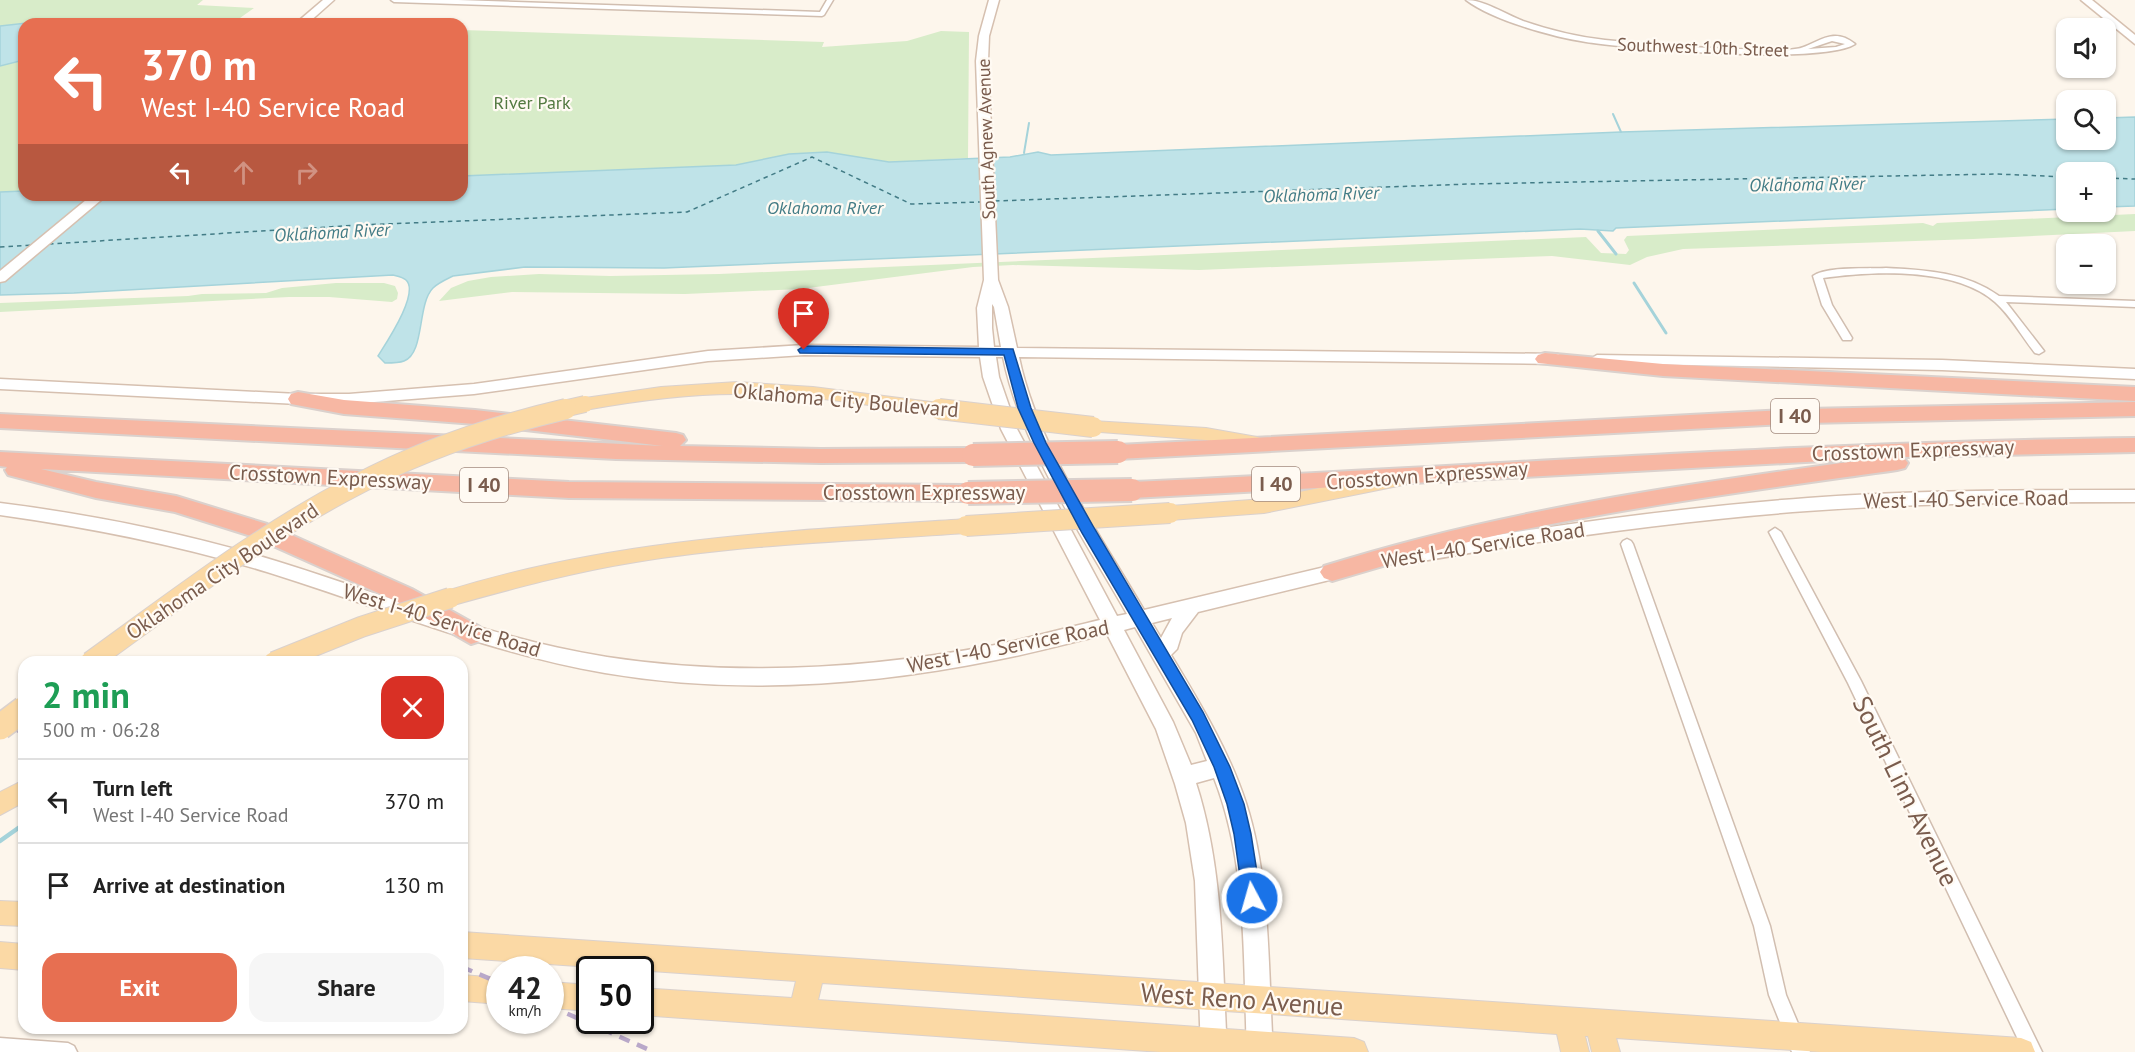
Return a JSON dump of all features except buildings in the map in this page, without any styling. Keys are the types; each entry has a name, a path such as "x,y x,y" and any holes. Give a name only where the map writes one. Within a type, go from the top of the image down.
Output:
{"highway":[{"path":"1545,359 1663,370 2135,394"},
{"path":"298,399 344,407 475,417 821,456"},
{"name":"Crosstown Expressway","path":"0,421 462,446 821,456 1118,452 1272,446 1750,418 2135,409"},
{"name":"Crosstown Expressway","path":"0,459 569,490 968,493 1132,490 1419,476 1634,461 2014,447 2135,445"},
{"path":"1332,572 1473,532 1628,501 2014,447"},
{"path":"0,466 96,490 176,504 259,530 404,595 471,634"}],"main road":[{"path":"307,18 329,0"},
{"name":"South Agnew Avenue","path":"994,0 982,48 984,116 992,280 1001,307 1009,351 1025,408 1040,443 1205,730 1222,767 1235,804 1249,869 1260,1049"},
{"path":"2086,0 2135,41"},
{"path":"2100,0 2135,26"},
{"path":"0,267 80,201"},
{"path":"0,278 93,201"},
{"name":"South Agnew Avenue","path":"992,280 984,308 986,351 991,377 1015,444 1166,729 1184,776 1204,855 1209,908 1214,1047"},
{"path":"945,351 969,341 984,328"},
{"path":"0,384 298,399 391,396 463,390 659,362 756,352 853,349 1920,365 2135,374"},
{"name":"Oklahoma City Boulevard","path":"98,656 248,549 355,485 412,458 471,435 526,418 585,404 670,391 736,388 809,392 1093,427 1206,434 1272,446"},
{"path":"289,656 361,627 450,598 561,568 666,550 720,543 1264,506 1419,476"},
{"name":"West I-40 Service Road","path":"0,508 128,529 225,552 471,634 536,651 606,665 681,673 762,677 866,671 952,661 1332,572 1483,543 1643,521 1865,501 2135,496"},
{"path":"1161,652 1170,643 1173,631 1192,605"},
{"path":"0,727 18,714"},
{"path":"1184,776 1222,767"},
{"path":"0,804 18,794"},
{"path":"0,913 18,914"},
{"name":"West Reno Avenue","path":"468,945 1568,1021 1798,1045 2021,1052"},
{"path":"0,955 18,956"},
{"path":"802,1013 812,969"},
{"path":"468,988 486,990"},
{"name":"West Reno Avenue","path":"654,1002 1214,1047 1354,1052"},
{"path":"1568,1021 1575,1052"},
{"path":"1599,1024 1606,1052"}],"street":[{"path":"394,0 549,3 684,12 822,14 830,0"},
{"path":"684,12 692,0"},
{"name":"Southwest 10th Street","path":"1468,0 1529,26 1608,44 1666,49 1801,50 1840,50 1847,49 1851,44 1842,40 1826,39 1801,50"},
{"path":"1847,338 1827,305 1818,276 1840,272 1935,275 1963,280 1997,299 2039,351"},
{"path":"1997,299 2135,304"},
{"name":"South Linn Avenue","path":"1775,532 1854,681 2033,1052"},
{"path":"1627,544 1762,926 1769,949 1775,985 1786,1020 1798,1045"},
{"path":"0,1047 68,1052"}],"green space":[{"path":"0,0 203,0 197,5 254,8 240,18 18,18 18,201 22,201 0,259"},
{"name":"River Park","path":"468,30 824,42 822,47 907,41 941,31 969,32 968,158 889,162 827,152 789,154 736,165 468,176"},
{"path":"2135,214 2135,231 1683,249 1647,257 1630,265 1552,256 1199,270 1013,265 973,267 800,289 685,294 512,292 439,301 451,288 468,281 539,274 610,276 719,274 1586,237 1601,253 1626,254 1629,250 1624,240 1627,236 1923,223 1933,226 1937,223 2056,218 2056,222 2116,222 2116,215"},
{"path":"336,283 384,283 395,286 398,293 397,299 392,302 329,297 289,297 0,312 0,303 266,293 282,288"}],"water":[{"path":"18,24 18,62 0,66 0,26"},
{"name":"Oklahoma River","path":"2135,117 2135,206 2116,207 2116,162 2056,162 2056,209 1616,228 1613,231 1580,229 664,268 525,267 453,276 437,284 428,295 418,339 411,356 395,363 385,363 378,356 394,330 409,296 409,286 406,280 393,275 0,295 0,192 18,191 18,201 468,201 468,176 736,165 789,154 827,152 889,162 1010,157 1038,152 1051,155 1621,132 2056,119 2056,150 2116,150 2116,118"}],"waterway":[{"path":"1613,114 1621,132"},
{"path":"1024,153 1029,123"},
{"path":"1598,231 1616,254"},
{"path":"1634,283 1666,333"},
{"path":"0,841 18,828"}],"ferry route":[{"path":"49,244 360,225 687,212 812,157 911,204 981,202"},
{"path":"995,201 1470,184 1997,174 2056,177"},
{"path":"2116,178 2135,179"},
{"path":"0,247 32,245"}],"railway":[{"path":"0,719 18,730"},
{"path":"468,970 486,977"},
{"path":"564,1012 654,1052"}],"route":[{"path":"804,350 1009,351 1025,408 1040,443 1087,529 1205,730 1222,767 1243,834 1252,898"}]}
